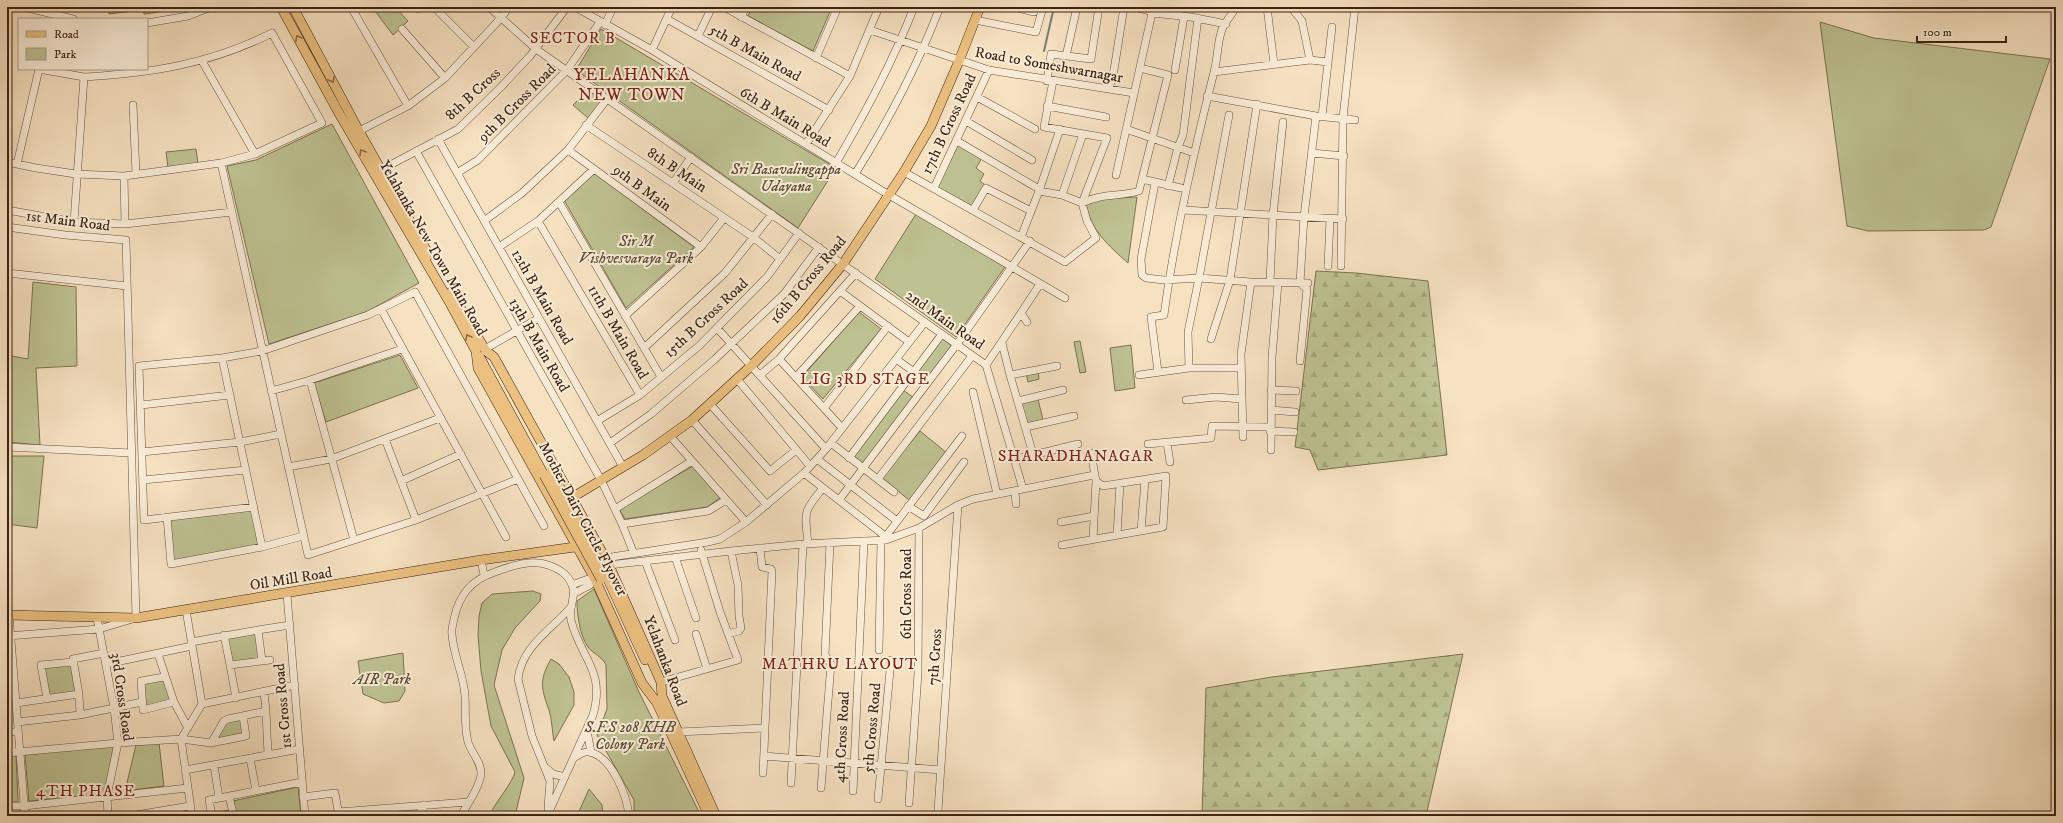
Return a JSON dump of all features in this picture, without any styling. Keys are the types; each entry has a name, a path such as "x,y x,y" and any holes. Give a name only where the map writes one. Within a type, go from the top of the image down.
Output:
{"main road":[{"name":"16th B Cross Road","path":"555,508 623,467 692,420 751,366 800,316 843,264 904,172 931,126 960,61 980,7"},
{"name":"Yelahanka New Town Main Road","path":"294,8 359,131 378,171"},
{"name":"Yelahanka New Town Main Road","path":"283,11 340,115 378,171 482,350 494,357 572,498"},
{"name":"Yelahanka New Town Main Road","path":"482,350 478,368 578,548"},
{"name":"Mother Dairy Circle Flyover","path":"482,350 548,473 660,699"},
{"name":"Yelahanka Road","path":"572,498 607,562 662,682 660,699 708,816"},
{"path":"595,539 578,548 601,578"},
{"name":"Oil Mill Road","path":"8,615 136,618 288,594 480,560 578,548"},
{"name":"Yelahanka Road","path":"660,699 679,732 716,816"}],"street":[{"path":"24,7 69,18"},
{"path":"148,23 188,16 211,7"},
{"path":"351,7 408,106"},
{"path":"434,7 474,47"},
{"name":"2nd Main Road","path":"489,7 536,49 986,365 1016,459 1023,489"},
{"path":"359,131 408,106 445,78 501,18 509,7"},
{"name":"8th B Cross","path":"378,171 458,129 501,87 536,49 567,7"},
{"name":"6th B Main Road","path":"575,7 652,50 836,163 1011,268 1065,298"},
{"name":"9th B Cross Road","path":"457,173 478,160 567,70 613,7"},
{"path":"652,50 672,7"},
{"path":"698,36 712,7"},
{"path":"724,7 850,76"},
{"path":"741,17 746,7"},
{"path":"816,58 838,7"},
{"path":"806,144 850,76 879,7"},
{"path":"836,163 866,111 901,40 914,7"},
{"path":"855,174 887,122 924,48 940,7"},
{"path":"1013,7 1023,8 1034,12"},
{"path":"975,20 1036,32 1043,7"},
{"path":"1066,56 1077,7"},
{"path":"904,172 1065,262 1096,238 1087,222 1082,203 1107,138 1044,127 1050,81 1051,54 1091,59 1099,7"},
{"path":"1109,89 1114,70 1124,7"},
{"path":"1133,7 1142,8 1152,13 1198,18 1226,24"},
{"path":"1175,70 1182,17 1178,7"},
{"path":"1158,372 1151,317 1164,315 1169,280 1194,153 1207,96 1214,72 1223,28 1236,7"},
{"path":"1267,7 1274,64"},
{"path":"1291,7 1302,21 1310,60"},
{"path":"1341,266 1344,156 1343,118 1355,7"},
{"path":"283,11 294,8"},
{"path":"1116,175 1152,13"},
{"path":"1168,186 1178,147 1183,135 1198,18"},
{"name":"5th B Main Road","path":"667,19 829,110"},
{"path":"1300,361 1307,289 1304,283 1304,217 1312,153 1328,62 1332,27"},
{"path":"402,29 445,78"},
{"name":"Road to Someshwarnagar","path":"870,30 988,70 1050,81 1134,93"},
{"path":"7,162 76,174 124,176 221,163 255,154 322,123 272,33 242,48 202,61 128,74 84,77 45,70"},
{"path":"1214,72 1310,60 1328,62"},
{"path":"202,61 255,154"},
{"path":"1082,203 1095,196 1129,194 1139,191 1168,75 1140,68"},
{"path":"17,164 39,70"},
{"name":"17th B Cross Road","path":"934,188 978,97 988,70"},
{"path":"74,222 76,174 84,77"},
{"path":"1207,96 1319,116 1354,120"},
{"path":"978,97 1035,129"},
{"path":"484,221 522,193 568,150 607,99"},
{"path":"1211,339 1230,280 1242,214 1257,104"},
{"path":"133,105 136,174"},
{"path":"1047,106 1106,117"},
{"path":"1189,368 1188,332 1212,212 1229,116"},
{"path":"966,121 1032,160"},
{"path":"1270,282 1273,215 1283,122"},
{"name":"8th B Main","path":"586,125 753,237 780,260"},
{"path":"839,500 957,344 1011,268 1024,238 1031,211 1060,129"},
{"path":"1126,129 1194,153"},
{"path":"1062,195 1083,134"},
{"name":"12th B Main Road","path":"438,140 623,467"},
{"path":"957,141 1039,190 1062,195 1082,203"},
{"name":"9th B Main","path":"568,150 701,246"},
{"name":"13th B Main Road","path":"416,151 516,332 601,480 622,524 634,554"},
{"path":"1312,153 1344,156"},
{"path":"673,184 691,157"},
{"path":"221,163 308,555 416,520 518,479"},
{"path":"499,247 538,221 594,169"},
{"path":"124,176 125,224"},
{"path":"1142,179 1181,188"},
{"path":"1155,183 1141,260 1142,274 1146,278 1169,280 1199,278 1250,282 1304,283"},
{"path":"973,210 986,188 1031,211"},
{"path":"559,202 661,377"},
{"path":"7,210 74,222 125,224 232,212"},
{"path":"1183,210 1342,219"},
{"path":"644,348 725,273 772,214"},
{"path":"625,316 701,246 724,218"},
{"path":"1328,266 1330,219"},
{"name":"11th B Main Road","path":"538,221 640,395"},
{"name":"1st Main Road","path":"7,227 65,235 126,240 127,286"},
{"name":"15th B Cross Road","path":"597,421 640,395 700,345 767,277 799,233"},
{"path":"610,443 651,414 731,344 784,294 819,247"},
{"path":"760,375 779,359 856,273"},
{"path":"7,274 127,286 136,618 99,629 9,636"},
{"path":"1243,437 1240,399 1240,368 1250,282"},
{"path":"1271,450 1271,390 1278,283"},
{"path":"986,365 1040,284"},
{"path":"840,291 909,342"},
{"path":"254,507 144,520 139,366 222,358 262,351 368,315 415,292 544,526"},
{"path":"796,377 860,306"},
{"path":"381,309 506,537"},
{"path":"1021,313 1028,322"},
{"path":"482,350 539,318"},
{"path":"607,562 634,554 700,544 720,539 746,522 804,473 829,446 925,322"},
{"path":"824,408 888,326"},
{"path":"717,328 751,366 829,446 849,458 894,492"},
{"path":"849,458 942,334"},
{"path":"1002,343 1033,454"},
{"path":"271,391 310,380 402,348"},
{"path":"878,479 972,356"},
{"path":"222,358 262,547"},
{"path":"779,359 842,428"},
{"path":"896,359 914,372"},
{"path":"1010,375 1057,366"},
{"path":"1139,374 1189,368 1240,368"},
{"path":"737,379 810,466"},
{"path":"310,380 354,540"},
{"path":"1018,401 1063,390"},
{"path":"1271,390 1296,391"},
{"path":"972,392 997,494"},
{"path":"141,405 230,395"},
{"path":"1186,400 1216,397 1240,399"},
{"path":"710,404 770,471 796,450"},
{"path":"1271,410 1295,412"},
{"path":"1026,427 1074,416"},
{"path":"288,467 331,459 440,418"},
{"path":"692,420 767,505"},
{"path":"1148,444 1210,438 1212,426 1242,425 1294,432"},
{"path":"142,452 240,442 281,434"},
{"path":"670,436 746,522"},
{"path":"879,650 883,539 962,436"},
{"path":"385,439 416,520"},
{"path":"1167,443 1170,462"},
{"path":"1016,459 1078,444"},
{"path":"7,447 132,453"},
{"path":"1091,453 1095,478 1093,540"},
{"path":"401,481 460,454"},
{"path":"816,459 897,521"},
{"path":"615,509 692,461"},
{"path":"908,506 924,516 964,462"},
{"path":"143,480 246,470"},
{"path":"804,473 839,500 883,539"},
{"path":"1062,545 1163,527 1166,476 1103,486 1095,478"},
{"path":"607,562 645,561 760,548 883,539 919,528 958,505 973,499 1023,489 1095,478"},
{"path":"1141,531 1145,480"},
{"path":"1116,535 1120,484"},
{"path":"791,783 806,514 807,507 823,488"},
{"path":"1015,491 1016,504"},
{"path":"622,524 708,511 726,500"},
{"name":"7th Cross","path":"938,811 958,505"},
{"path":"1061,522 1094,516"},
{"path":"167,517 171,564 262,547 303,536"},
{"name":"6th Cross Road","path":"909,803 918,667 919,528"},
{"name":"4th Cross Road","path":"853,792 864,541"},
{"path":"821,788 831,664 825,655 830,542"},
{"path":"662,682 738,660 728,634 700,544"},
{"path":"760,548 762,567 771,569 772,571 763,773"},
{"path":"728,634 739,631 741,628 738,616 738,585 731,551"},
{"path":"675,558 696,618"},
{"path":"480,560 484,575"},
{"path":"645,561 675,640"},
{"path":"575,593 601,578 607,562"},
{"path":"461,816 481,776 479,764 468,742 465,696 451,634 456,608 468,586 484,575 521,564 546,564 566,574 575,593 570,608 531,646 522,662 518,679 532,736 550,781 547,816"},
{"path":"572,586 588,579 601,578"},
{"name":"1st Cross Road","path":"288,594 305,816"},
{"path":"547,816 593,715 597,700 596,679 592,666 575,633 570,608"},
{"path":"186,610 202,704 181,739 192,816"},
{"path":"8,615 10,672 18,722 25,816"},
{"name":"3rd Cross Road","path":"97,618 114,708 118,743 107,796 108,816"},
{"path":"106,664 158,654 224,635 290,625"},
{"path":"258,630 262,661"},
{"path":"696,634 707,669"},
{"path":"224,635 236,698"},
{"path":"47,699 42,665 73,662 73,659 104,653"},
{"path":"158,654 164,677 174,702 188,728"},
{"path":"230,665 270,660"},
{"name":"5th Cross Road","path":"878,799 891,660"},
{"path":"73,662 80,714"},
{"path":"164,677 141,681 143,710 174,702"},
{"path":"202,704 295,686"},
{"path":"264,692 268,755"},
{"path":"16,703 78,694"},
{"path":"18,722 80,714 142,702"},
{"path":"211,743 224,721 266,711"},
{"path":"7,753 181,739 211,743 246,736 243,716"},
{"path":"587,728 588,743 591,752 608,766 617,778 627,800 629,816"},
{"path":"679,732 765,728"},
{"path":"7,732 18,732"},
{"path":"185,770 300,749"},
{"path":"575,756 591,752"},
{"path":"764,756 941,770"},
{"path":"250,758 256,791"},
{"path":"214,765 219,798"},
{"path":"546,768 553,774 565,777"},
{"path":"212,816 209,800 302,782"},
{"path":"7,806 24,806 188,788"},
{"path":"303,797 335,793 339,814 468,802"},
{"path":"218,816 233,813 229,796"},
{"path":"419,816 424,805"},
{"path":"130,816 190,806"}],"green space":[{"path":"108,7 141,7 141,10 109,14"},
{"path":"143,7 181,7 181,9 144,14"},
{"path":"372,7 395,7 408,21 393,35"},
{"path":"752,7 832,7 813,51 748,16"},
{"path":"1820,22 1874,38 2050,59 1991,227 1984,230 1868,231 1847,226"},
{"name":"Sri Basavalingappa Udayana","path":"601,29 836,168 798,228 576,70"},
{"path":"588,90 604,100 589,119 573,105"},
{"path":"332,124 419,283 366,312 269,344 227,166 256,160"},
{"path":"959,143 982,158 976,168 984,174 980,181 985,185 972,206 937,187"},
{"path":"196,149 198,164 168,168 166,152"},
{"name":"Sir M Vishvesvaraya Park","path":"594,173 694,247 626,308 564,200"},
{"path":"1137,197 1128,263 1101,237 1088,213 1086,203 1096,199"},
{"path":"916,214 1005,267 956,337 875,279"},
{"path":"1316,271 1356,273 1428,281 1447,455 1318,470 1310,450 1295,447"},
{"path":"33,282 76,287 77,366 36,368 40,445 7,442 7,355 28,359"},
{"path":"859,312 881,329 823,399 802,377"},
{"path":"942,338 952,346 927,379 917,372"},
{"path":"1080,341 1086,372 1080,373 1074,342"},
{"path":"1131,345 1135,388 1115,391 1110,348"},
{"path":"400,355 418,388 326,422 314,383"},
{"path":"1038,370 1039,379 1028,382 1026,373"},
{"path":"903,390 914,398 863,464 852,456"},
{"path":"1038,399 1043,420 1027,423 1021,403"},
{"path":"920,431 947,453 909,500 882,478"},
{"path":"7,456 44,456 37,528 7,524"},
{"path":"693,466 720,498 707,507 625,519 619,509"},
{"path":"254,507 262,547 171,564 167,517"},
{"name":"S.F.S 208 KHB Colony Park","path":"594,589 638,690 701,816 634,816 634,800 597,735 607,709 606,665 585,642 580,625 577,601"},
{"path":"533,591 541,594 540,601 515,628 502,650 494,685 524,778 515,816 489,816 515,772 491,726 481,671 478,635 479,616 482,603 492,594"},
{"path":"257,631 261,660 231,664 225,637"},
{"name":"AIR Park","path":"403,653 405,691 399,701 384,703 363,694 358,661"},
{"path":"1463,654 1426,816 1202,816 1206,688 1272,677"},
{"path":"551,659 559,664 569,677 574,692 574,705 554,741 551,717 544,696 542,684 544,673"},
{"path":"72,663 77,692 49,697 44,666"},
{"path":"163,679 171,701 144,707 143,683"},
{"path":"241,718 244,735 214,740 225,722"},
{"path":"159,743 164,786 125,791 136,745"},
{"path":"115,745 105,794 29,801 25,755"},
{"path":"16,755 18,802 7,802 7,756"},
{"path":"298,787 301,816 236,816 233,801"},
{"path":"589,789 602,805 603,816 577,816"}],"waterway":[{"path":"1044,51 1054,7"}],"district":[{"name":"SECTOR B","path":"573,38"},
{"name":"YELAHANKA NEW TOWN","path":"632,85"},
{"name":"LIG 3RD STAGE","path":"865,379"},
{"name":"SHARADHANAGAR","path":"1076,456"},
{"name":"MATHRU LAYOUT","path":"840,664"},
{"name":"4TH PHASE","path":"86,791"}]}
